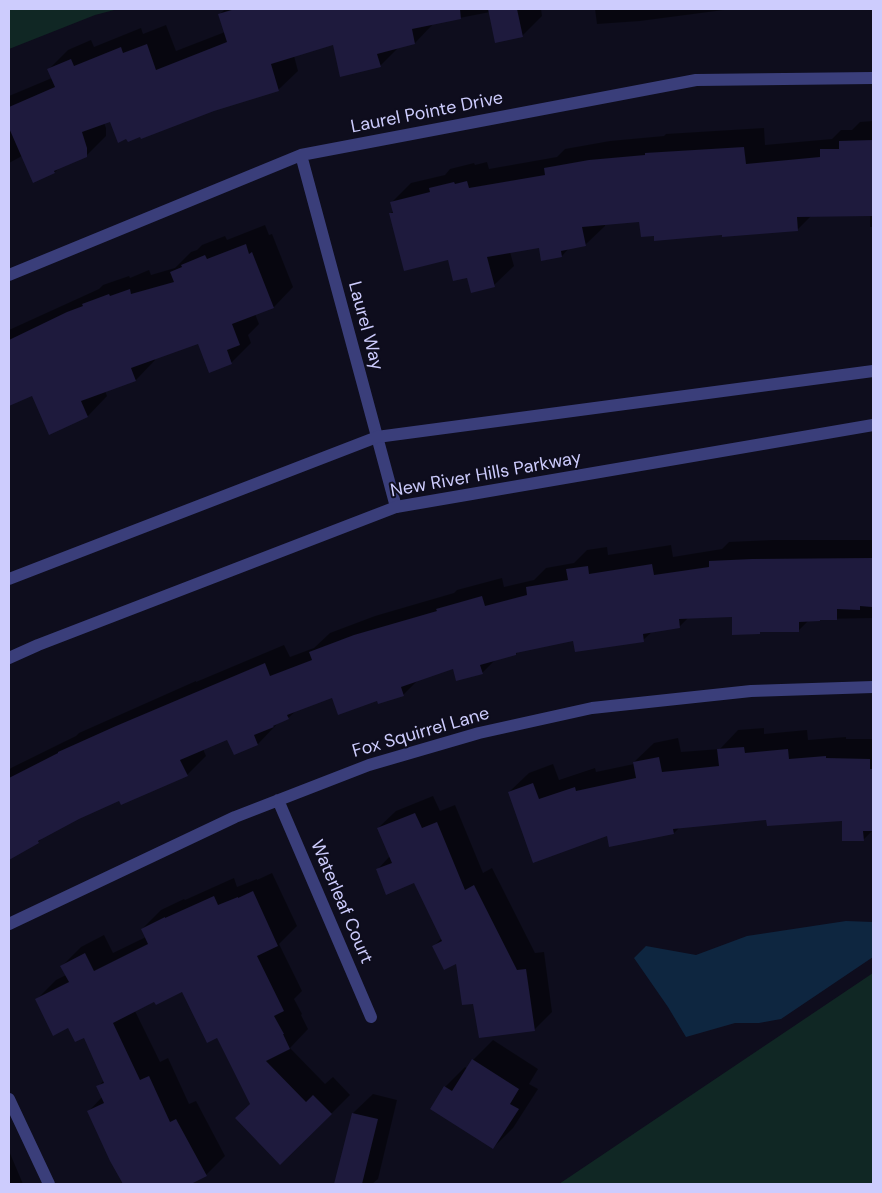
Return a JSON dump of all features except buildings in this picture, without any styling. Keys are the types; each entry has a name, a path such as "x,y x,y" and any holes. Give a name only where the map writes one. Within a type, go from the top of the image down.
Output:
{"street":[{"name":"Laurel Pointe Drive","path":"9,275 301,155 696,80 873,78"},
{"name":"Laurel Way","path":"301,155 396,507"},
{"path":"9,579 377,437 873,371"},
{"name":"New River Hills Parkway","path":"9,658 47,641 396,507 873,425"},
{"name":"Fox Squirrel Lane","path":"9,924 235,817 368,764 480,733 592,708 751,691 873,687"},
{"name":"Waterleaf Court","path":"278,800 371,1017"},
{"path":"9,1099 49,1184"}],"green space":[{"path":"9,9 118,9 95,15 9,49"},
{"path":"873,973 873,1184 559,1184"}],"water":[{"path":"846,921 873,922 873,957 781,1019 759,1023 735,1023 686,1037 634,958 646,946 696,955 747,936"}]}
